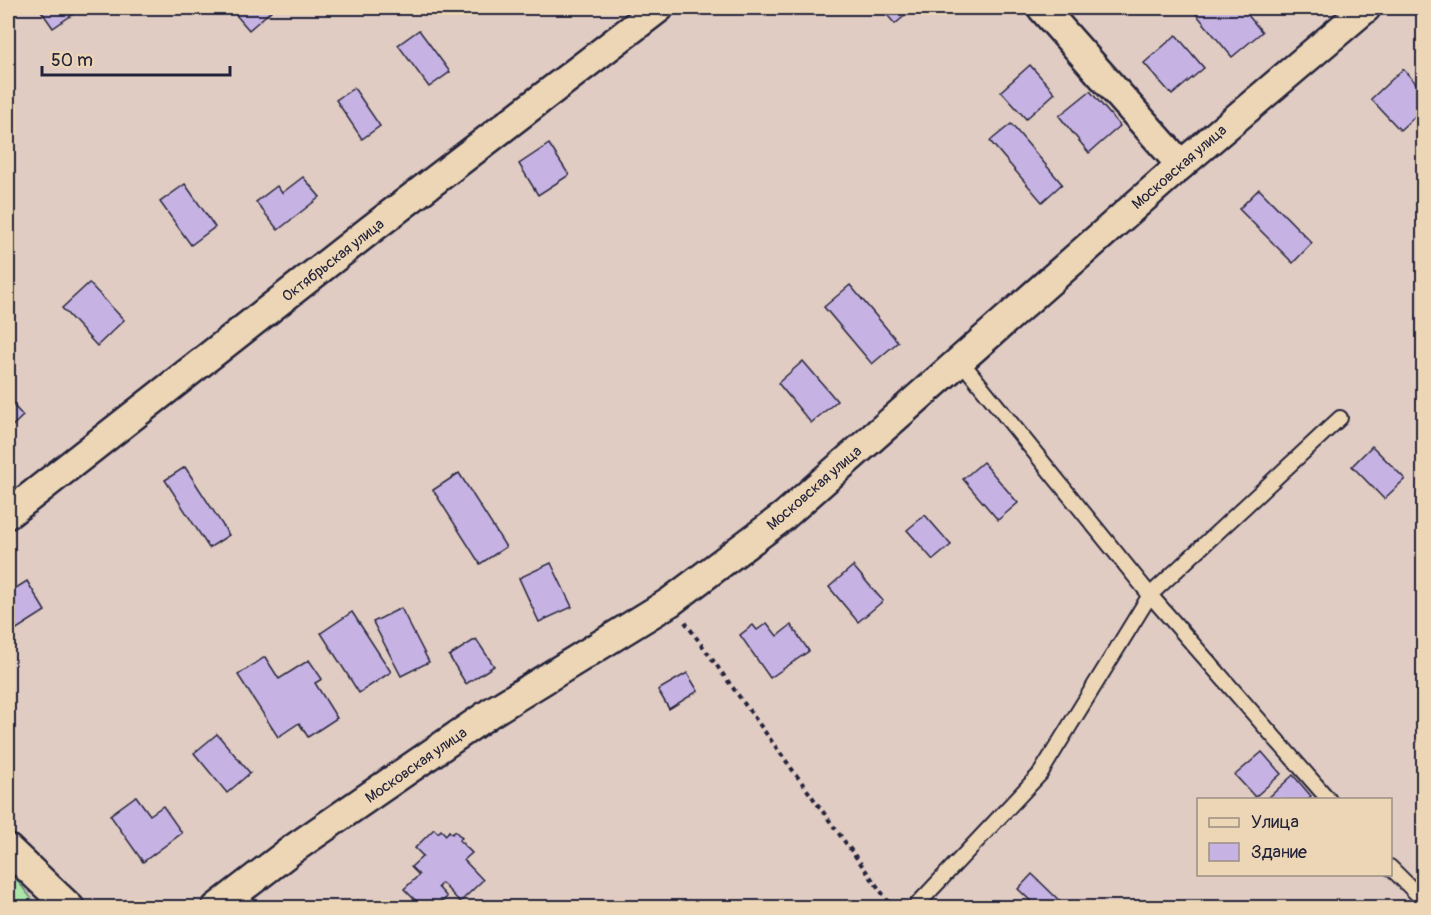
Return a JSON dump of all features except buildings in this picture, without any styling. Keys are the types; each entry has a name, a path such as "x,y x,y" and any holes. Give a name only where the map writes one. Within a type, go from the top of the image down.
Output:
{"street":[{"name":"Октябрьская улица","path":"8,514 370,230 659,8"},
{"path":"1042,8 1181,165"},
{"name":"Московская улица","path":"216,908 293,849 490,713 670,602 784,516 1181,165 1366,8"},
{"path":"8,849 70,908"}],"lane":[{"path":"960,360 1150,595 1327,798"},
{"path":"914,908 1040,774 1150,595 1340,418"},
{"path":"1392,869 1424,901"}],"path":[{"path":"670,602 893,908"}],"green space":[{"path":"8,869 35,903 40,907 8,907"}]}
